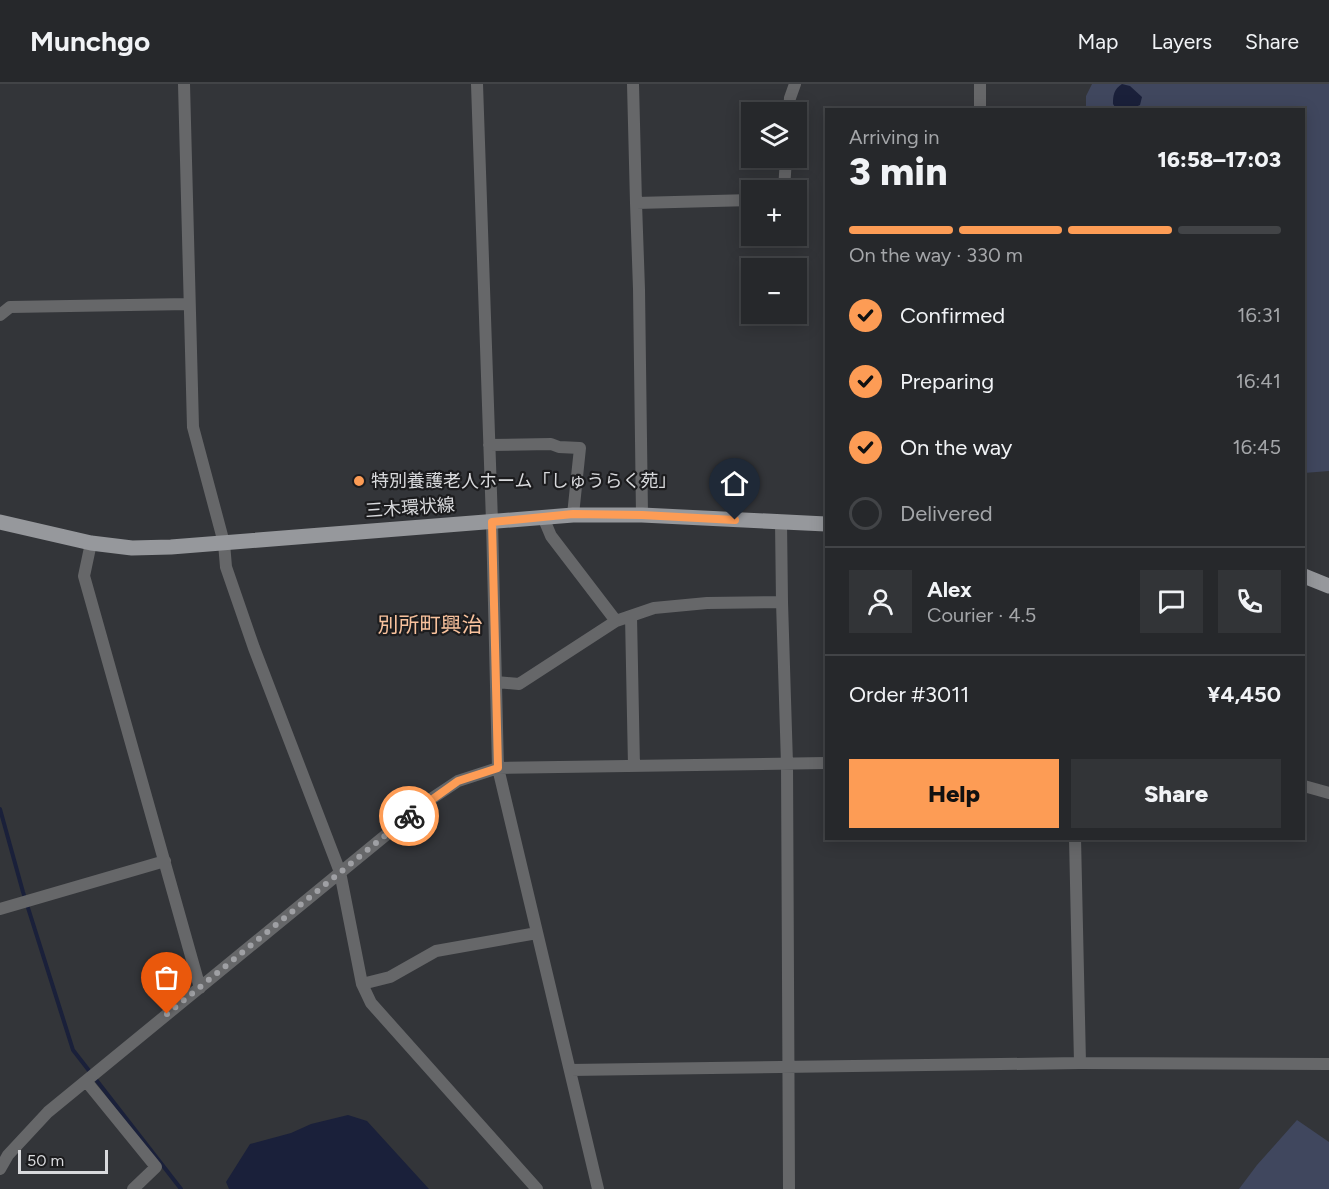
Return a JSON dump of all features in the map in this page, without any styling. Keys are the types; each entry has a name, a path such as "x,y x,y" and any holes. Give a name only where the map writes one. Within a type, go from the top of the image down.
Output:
{"main road":[{"name":"三木環状線","path":"0,522 91,543 132,548 224,543 573,514 825,524"},
{"path":"1305,576 1329,586"}],"street":[{"path":"184,84 193,427 224,543 226,567 254,648 340,872 362,984 371,1003 537,1189"},
{"path":"477,84 498,768 598,1189"},
{"path":"633,84 642,515"},
{"path":"790,102 795,84"},
{"path":"980,84 980,108"},
{"path":"636,203 741,200"},
{"path":"0,315 10,307 189,304"},
{"path":"489,445 551,444 559,447 580,448 573,514"},
{"path":"543,517 551,536 616,621"},
{"path":"781,522 787,764 789,1189"},
{"path":"91,543 84,576 200,988"},
{"path":"496,682 519,684 616,621 654,608 707,603 782,602"},
{"path":"631,616 634,766"},
{"path":"0,1169 4,1152 48,1112 340,872 426,803 458,781 498,768 825,763"},
{"path":"1305,786 1329,793"},
{"path":"1075,840 1080,1063"},
{"path":"0,909 165,861"},
{"path":"362,984 390,977 436,951 537,933"},
{"path":"570,1070 1080,1063 1329,1064"},
{"path":"86,1081 156,1167 134,1189"}],"shaded area":[{"path":"1092,84 1329,84 1329,471 1305,473 1305,108 1086,108 1086,96"},
{"path":"1122,84 1130,86 1142,97 1140,105 1133,108 1116,108 1113,104 1117,88"},
{"path":"348,1115 367,1121 429,1189 229,1189 226,1182 250,1144 291,1133 311,1124"},
{"path":"1297,1120 1329,1142 1329,1189 1239,1189 1257,1165"}],"waterway":[{"path":"0,809 23,892 73,1050 181,1189"}],"way so far":[{"path":"167,1014 409,816"}],"place":[{"name":"特別養護老人ホーム「しゅうらく苑」","path":"359,481"}],"district":[{"name":"別所町興治","path":"430,625"}],"route":[{"path":"409,816 458,781 498,768 492,522 573,514 735,520"}]}
